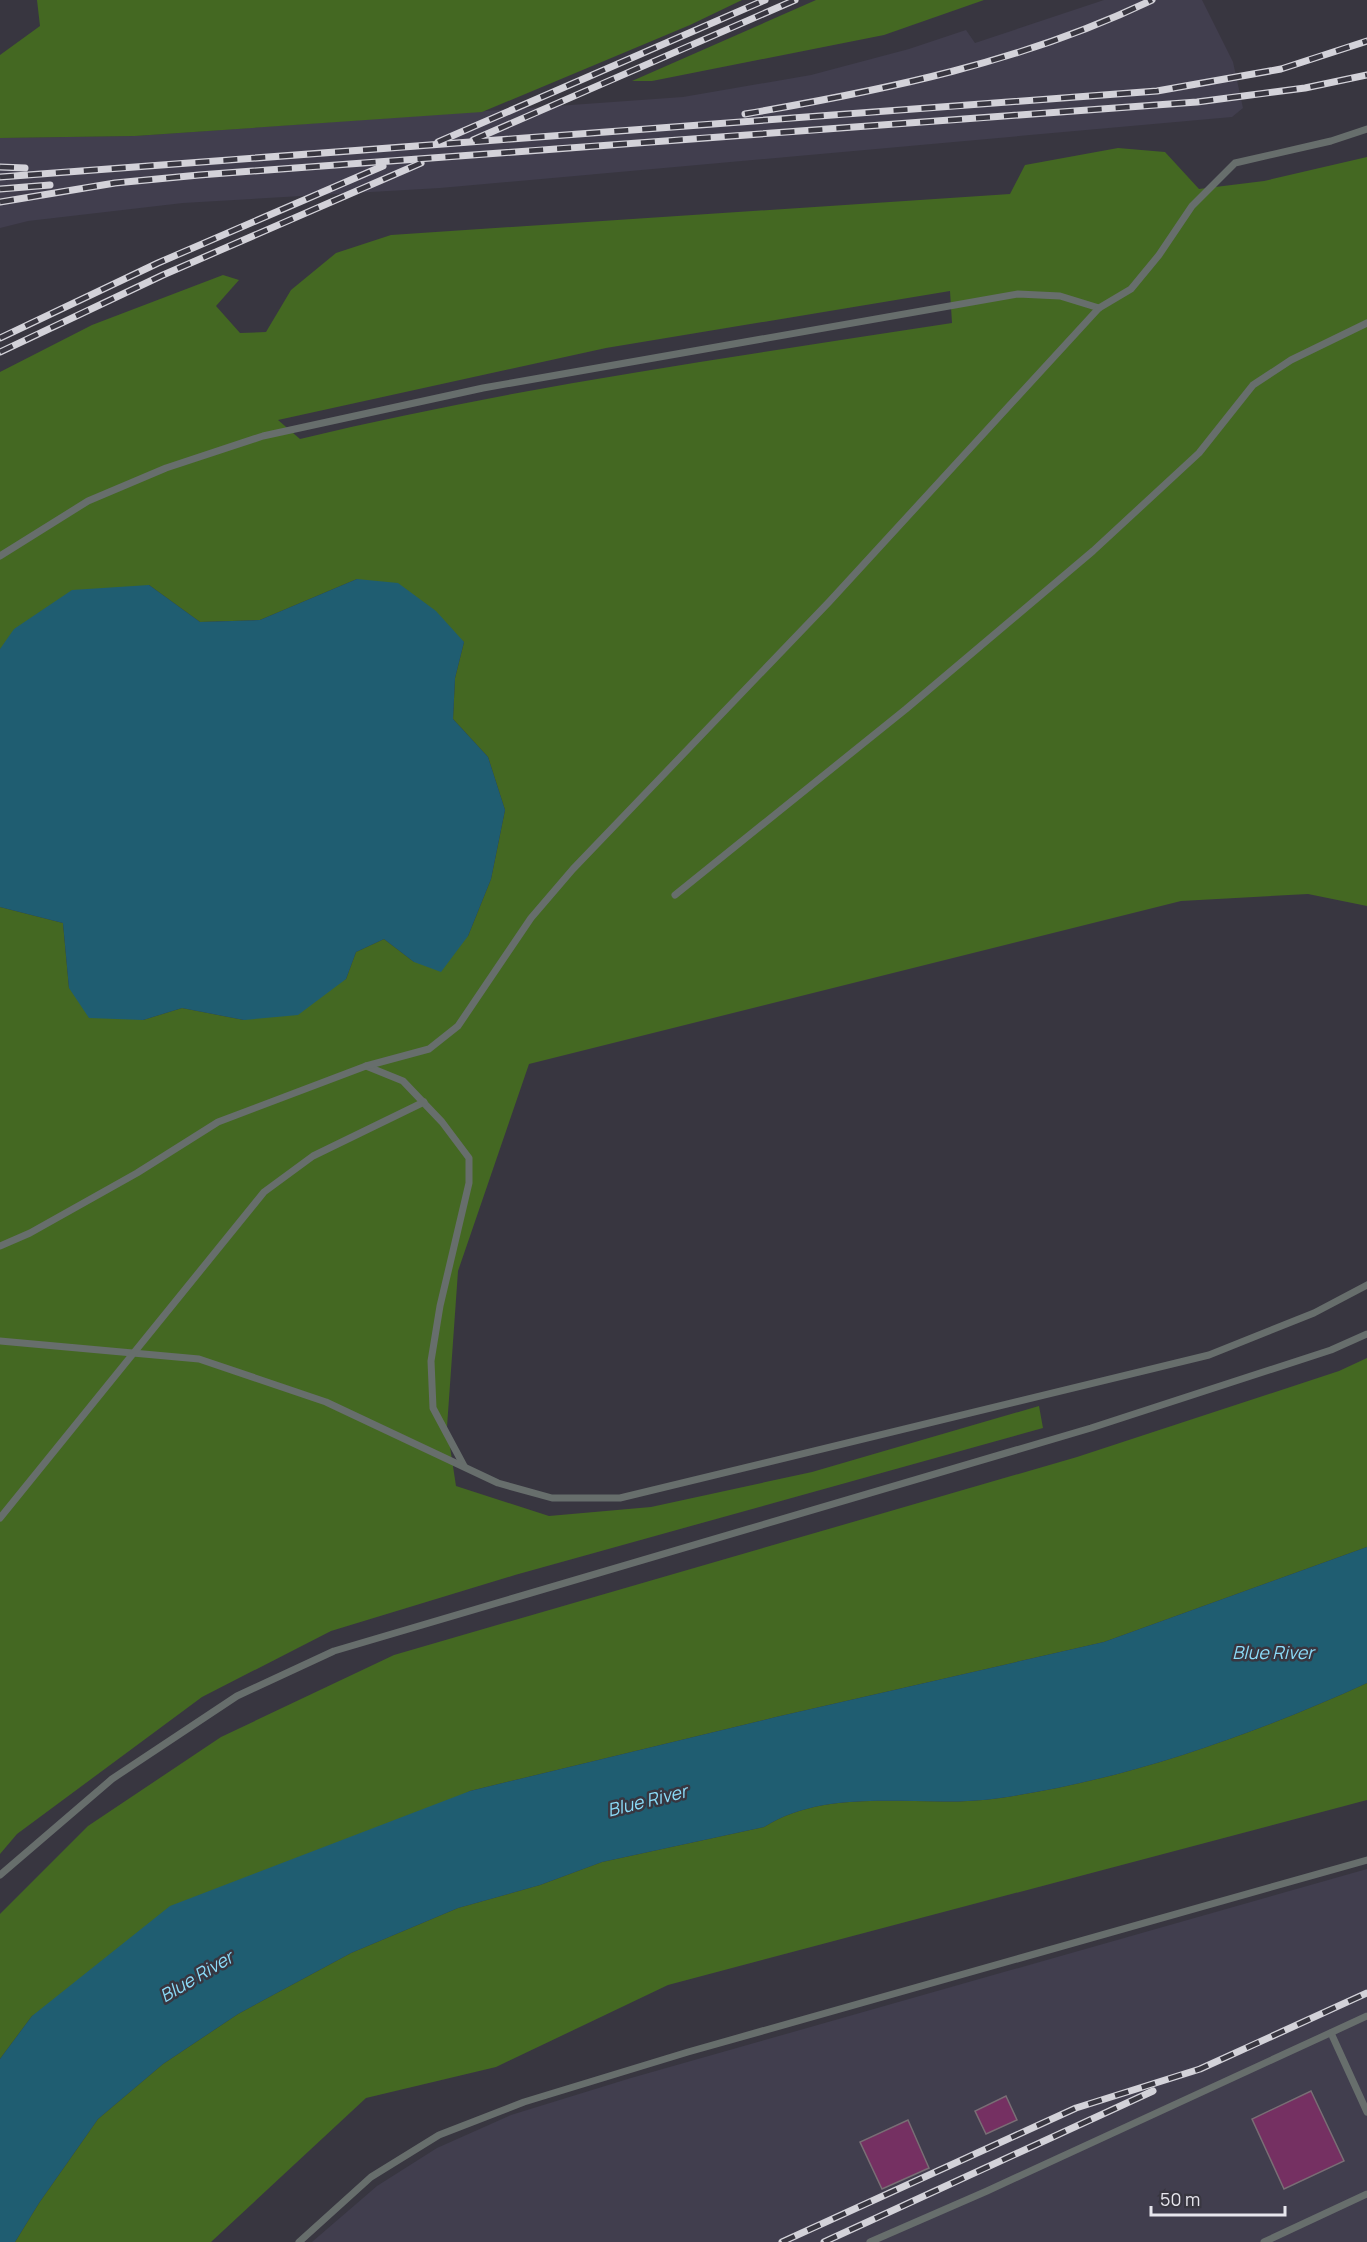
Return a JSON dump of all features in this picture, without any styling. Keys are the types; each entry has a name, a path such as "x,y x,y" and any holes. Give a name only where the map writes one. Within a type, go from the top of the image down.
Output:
{"lane":[{"path":"0,1246 30,1233 137,1173 218,1122 366,1066 429,1049 458,1026 531,918 573,869 829,602 1099,308 1131,289 1159,255 1192,206 1235,163 1331,141 1367,129"},
{"path":"0,556 88,501 166,468 263,436 483,388 1018,294 1059,296 1099,308"},
{"path":"675,895 906,709 1093,551 1199,453 1253,385 1292,360 1367,323"},
{"path":"366,1066 403,1081 442,1122 469,1158 469,1183 440,1306 431,1361 433,1408 464,1466"},
{"path":"0,1518 136,1352 212,1253 264,1192 313,1156 424,1102"},
{"path":"0,1341 199,1359 304,1395 498,1483 552,1498 620,1498 1209,1355 1314,1313 1367,1285"},
{"path":"0,1875 112,1779 237,1696 334,1651 1091,1428 1331,1350 1367,1334"},
{"path":"298,2242 381,2171 439,2135 524,2102 688,2052 1367,1860"},
{"path":"870,2242 987,2191 1367,2016"},
{"path":"1331,2033 1367,2112"},
{"path":"1264,2242 1367,2194"}],"shaded area":[{"path":"1104,0 1202,0 1233,62 1243,108 1232,117 440,188 183,203 28,221 0,228 0,138 135,136 683,97 811,75 909,49 966,30 975,43"},
{"path":"1367,1869 1367,2242 312,2242 377,2186 437,2148 511,2115 631,2078"}],"green space":[{"path":"37,0 742,0 690,25 482,112 135,136 0,138 0,55 40,26"},
{"path":"816,0 984,0 884,35 652,81 632,81"},
{"path":"1118,148 1165,152 1199,189 1264,181 1367,157 1367,906 1308,894 1181,901 529,1064 458,1271 447,1427 456,1486 549,1516 651,1507 812,1472 1039,1406 1043,1428 515,1575 331,1631 202,1697 17,1834 0,1854 0,907 63,923 69,988 143,1020 182,1008 244,1020 346,979 356,952 384,939 414,962 468,936 491,879 505,810 488,757 453,719 455,678 464,642 357,579 260,620 200,622 149,585 0,649 0,372 92,325 223,275 239,280 216,306 240,333 266,332 291,290 336,253 391,235 1010,194 1025,165","holes":["950,291 952,323 543,388 381,420 300,439 278,420 606,348"]},
{"path":"1367,1358 1367,1547 1104,1642 776,1717 470,1791 32,2016 0,2059 0,1914 88,1826 221,1737 394,1655 1077,1457 1339,1371"},
{"path":"1367,1683 1367,1800 668,1985 496,2067 366,2098 211,2242 15,2242 39,2203 98,2119 163,2064 238,2014 351,1953 458,1908 540,1885 602,1862 764,1827 791,1814 820,1806 879,1801 971,1801 1047,1790 1094,1780 1234,1737"}],"water":[{"path":"357,579 398,583 436,611 464,642 455,678 453,719 488,757 505,810 491,879 468,936 441,972 414,962 384,939 356,952 346,979 298,1015 244,1020 182,1008 143,1020 89,1018 69,988 63,923 0,907 0,649 14,629 72,590 149,585 200,622 260,620"},
{"name":"Blue River","path":"1367,1547 1367,1683 1234,1737 1094,1780 1047,1790 971,1801 879,1801 820,1806 791,1814 764,1827 602,1862 540,1885 458,1908 351,1953 238,2014 163,2064 98,2119 39,2203 15,2242 0,2242 0,2059 32,2016 170,1906 470,1791 776,1717 1104,1642"}],"building":[{"path":"1311,2091 1344,2161 1284,2189 1252,2119"},
{"path":"1006,2096 1017,2120 986,2134 975,2111"},
{"path":"908,2120 929,2168 882,2189 860,2142"}],"railway":[{"path":"438,142 765,0"},
{"path":"473,140 795,0"},
{"path":"745,114 901,84 1003,57 1054,41 1152,0"},
{"path":"0,177 1157,91 1281,69 1367,41"},
{"path":"0,202 115,183 199,175 1197,102 1305,88 1367,75"},
{"path":"0,352 163,275 421,163"},
{"path":"0,338 158,263 383,166"},
{"path":"0,167 25,168"},
{"path":"0,189 50,185"},
{"path":"782,2242 1076,2108 1200,2069 1367,1993"},
{"path":"824,2242 1153,2091"}]}
